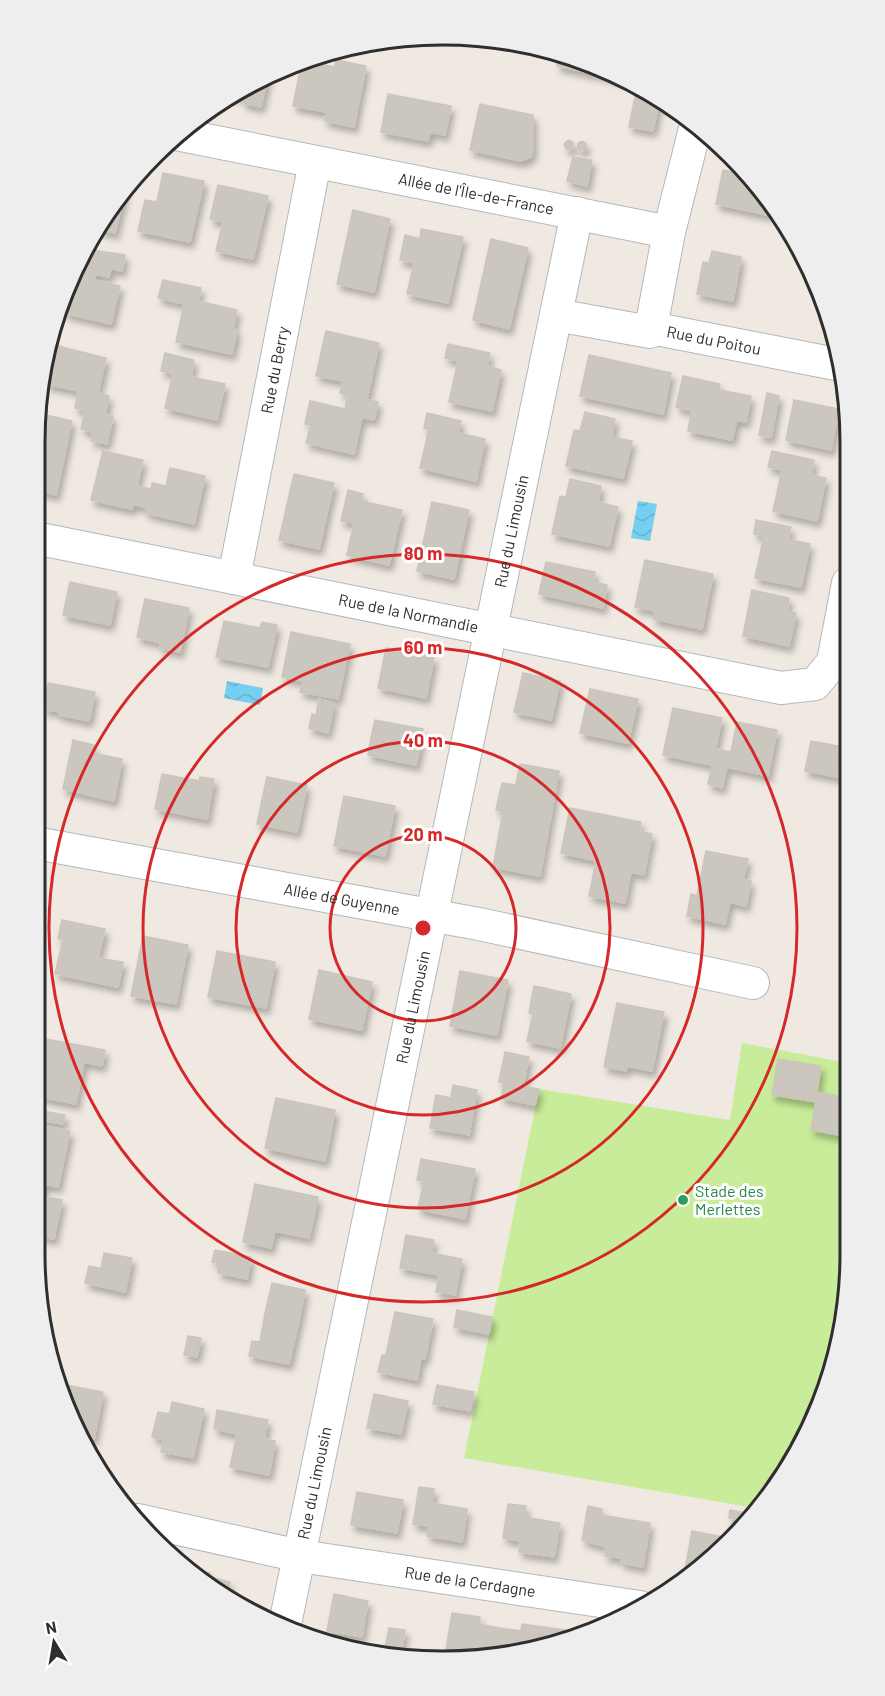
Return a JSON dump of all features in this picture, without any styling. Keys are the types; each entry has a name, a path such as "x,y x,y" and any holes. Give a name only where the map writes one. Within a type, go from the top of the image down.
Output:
{"street":[{"path":"651,328 669,232 694,135"},
{"name":"Allée de l'Île-de-France","path":"189,137 669,232"},
{"name":"Rue du Berry","path":"234,578 315,162"},
{"name":"Rue du Limousin","path":"286,1619 577,213"},
{"name":"Rue du Poitou","path":"556,315 650,333 651,328 832,363"},
{"name":"Rue de la Normandie","path":"45,540 781,688 815,684 833,662 840,626"},
{"name":"Allée de Guyenne","path":"45,854 431,915 753,983"},
{"name":"Rue de la Cerdagne","path":"150,1523 300,1556 626,1606"}],"green space":[{"name":"Stade des Merlettes","path":"742,1043 840,1061 840,1254 837,1305 826,1356 810,1406 787,1452 758,1495 748,1507 464,1458 539,1089 730,1120"}],"water":[{"path":"638,501 657,504 650,541 631,538"},
{"path":"227,681 263,688 260,705 224,698"}],"building":[{"path":"336,60 366,66 354,127 325,121 326,112 293,106 300,71 321,64 335,67"},
{"path":"558,63 588,72 557,66"},
{"path":"266,87 261,107 243,103 244,98"},
{"path":"388,94 451,106 445,135 430,132 428,141 381,132"},
{"path":"635,97 658,109 653,131 629,127"},
{"path":"480,104 533,115 531,157 520,161 470,150"},
{"path":"569,141 573,145 569,149 565,145"},
{"path":"582,142 586,146 582,150 578,146"},
{"path":"573,157 592,160 587,186 567,181"},
{"path":"723,170 734,172 768,215 716,204"},
{"path":"163,173 204,181 190,242 138,231 145,200 157,202"},
{"path":"218,185 268,196 253,259 216,251 223,222 210,219"},
{"path":"120,210 115,233 106,231"},
{"path":"353,210 390,219 374,292 337,284"},
{"path":"421,229 463,237 448,303 407,294 414,263 400,260 405,235 420,239"},
{"path":"491,239 528,248 509,329 473,320"},
{"path":"95,250 125,255 122,271 88,263"},
{"path":"712,251 741,257 733,301 697,294 703,262 709,263"},
{"path":"88,264 111,269 109,277 95,274 94,280 120,286 111,324 67,314"},
{"path":"163,280 201,288 198,301 237,310 233,329 237,330 232,354 176,342 184,304 158,298"},
{"path":"326,331 379,343 367,399 340,393 343,381 316,376"},
{"path":"448,344 490,353 487,366 501,370 492,411 449,402 458,361 445,358"},
{"path":"58,346 106,358 98,393 109,396 105,415 75,408 78,391 49,385"},
{"path":"165,353 194,360 191,377 225,384 217,420 165,408 173,373 161,371"},
{"path":"589,355 671,373 663,414 580,396"},
{"path":"683,376 720,384 719,390 751,396 746,422 737,420 732,440 688,431 692,411 676,407"},
{"path":"767,393 779,396 771,438 759,435"},
{"path":"348,395 378,402 374,420 362,417 354,454 306,443 311,425 305,424 310,401 345,409"},
{"path":"794,400 838,409 831,450 786,440"},
{"path":"85,410 96,413 92,432 81,429"},
{"path":"585,412 615,419 612,437 632,441 623,478 566,466 574,430 580,431"},
{"path":"96,413 113,416 107,444 91,441"},
{"path":"427,413 461,421 458,433 485,439 476,481 420,468 429,429 424,428"},
{"path":"46,415 72,421 56,495 45,492"},
{"path":"103,451 143,460 137,486 151,489 147,508 133,504 132,509 91,500"},
{"path":"772,451 814,460 811,475 826,478 817,521 773,511 782,470 768,467"},
{"path":"170,468 205,476 194,524 146,513 152,483 166,486"},
{"path":"294,474 334,483 319,549 279,540"},
{"path":"570,479 601,486 598,502 618,507 609,546 552,534 560,496 566,497"},
{"path":"348,490 363,494 361,501 402,510 389,565 347,555 354,523 341,521"},
{"path":"432,502 469,510 454,579 417,571"},
{"path":"756,520 791,527 788,539 810,544 801,587 755,578 764,536 754,534"},
{"path":"645,560 713,574 702,629 653,619 655,611 635,607"},
{"path":"546,562 595,572 593,582 607,585 603,608 539,594"},
{"path":"70,582 117,592 110,625 63,615"},
{"path":"752,590 789,598 787,611 796,613 789,646 743,636"},
{"path":"145,599 189,608 180,652 160,648 161,643 137,637"},
{"path":"224,621 260,628 262,622 277,625 268,667 216,657"},
{"path":"291,632 350,644 338,699 300,692 303,681 282,677"},
{"path":"386,648 434,657 426,698 378,688"},
{"path":"523,673 560,681 551,720 514,712"},
{"path":"48,683 64,686 59,712 45,709"},
{"path":"64,686 95,692 89,721 59,715"},
{"path":"590,689 638,699 628,743 580,733"},
{"path":"319,699 334,703 328,733 309,728 312,714 316,715"},
{"path":"673,708 722,718 712,765 663,755"},
{"path":"375,720 423,729 420,747 371,738"},
{"path":"737,722 777,730 768,776 727,767 722,788 708,784 716,749 731,752"},
{"path":"371,738 420,747 416,765 368,755"},
{"path":"73,740 94,745 92,753 122,759 114,801 63,789"},
{"path":"811,741 840,746 840,778 805,771"},
{"path":"520,764 559,771 540,876 493,867 503,812 496,810 502,783 516,785"},
{"path":"162,774 199,781 200,777 214,779 207,819 155,809"},
{"path":"267,777 307,785 297,832 257,824"},
{"path":"344,796 395,806 385,856 334,846"},
{"path":"570,808 641,822 639,831 652,834 644,875 631,872 625,903 589,896 596,861 561,853"},
{"path":"706,851 748,859 743,880 751,881 746,906 730,902 725,924 687,916 691,894 697,896"},
{"path":"62,920 105,929 98,958 123,962 118,987 55,974 63,940 58,938"},
{"path":"143,936 188,945 176,1004 131,996"},
{"path":"217,951 275,962 266,1008 208,997"},
{"path":"319,970 372,982 362,1030 309,1019"},
{"path":"460,971 508,980 497,1035 450,1026"},
{"path":"534,986 571,994 560,1048 527,1041 533,1014 529,1013"},
{"path":"617,1003 664,1012 652,1071 627,1066 626,1071 604,1067"},
{"path":"45,1039 105,1050 102,1066 84,1062 76,1104 45,1098"},
{"path":"505,1052 529,1057 523,1086 499,1082"},
{"path":"778,1059 821,1066 817,1092 840,1096 840,1135 811,1130 816,1102 772,1095"},
{"path":"504,1083 539,1089 535,1105 501,1098"},
{"path":"453,1085 477,1090 469,1135 430,1128 436,1095 451,1098"},
{"path":"276,1098 335,1110 325,1161 265,1148"},
{"path":"45,1111 65,1115 63,1124 45,1121"},
{"path":"45,1126 70,1131 58,1187 45,1184"},
{"path":"421,1159 475,1169 465,1219 418,1209 424,1181 417,1180"},
{"path":"255,1184 318,1197 309,1238 275,1231 271,1248 243,1242"},
{"path":"45,1196 62,1200 54,1239 45,1237"},
{"path":"406,1235 434,1240 431,1253 462,1259 455,1295 436,1292 439,1275 400,1268"},
{"path":"215,1250 251,1257 247,1279 218,1273 220,1263 212,1262"},
{"path":"104,1253 132,1258 129,1274 101,1269"},
{"path":"89,1266 129,1274 125,1292 85,1283"},
{"path":"272,1283 305,1290 299,1321 265,1314"},
{"path":"457,1310 492,1317 489,1334 454,1327"},
{"path":"395,1312 433,1319 425,1359 421,1358 417,1380 378,1372 382,1355 386,1355"},
{"path":"265,1314 299,1321 289,1364 249,1356 252,1341 260,1342"},
{"path":"188,1336 201,1338 197,1357 184,1355"},
{"path":"68,1385 103,1392 94,1439 91,1438 86,1429"},
{"path":"437,1385 474,1392 470,1411 433,1404"},
{"path":"374,1394 408,1401 401,1434 367,1428"},
{"path":"172,1402 204,1409 193,1458 161,1452 164,1440 152,1437 158,1412 170,1414"},
{"path":"217,1410 268,1420 264,1439 275,1441 269,1475 230,1467 237,1434 214,1429"},
{"path":"419,1487 434,1489 432,1503 467,1509 462,1542 427,1536 429,1526 413,1524"},
{"path":"357,1492 403,1500 397,1533 351,1525"},
{"path":"508,1504 526,1506 524,1517 560,1523 554,1557 519,1552 520,1541 503,1538"},
{"path":"588,1506 602,1509 601,1515 650,1523 643,1567 621,1563 622,1558 605,1556 606,1547 582,1540"},
{"path":"730,1510 744,1513 737,1520 729,1518"},
{"path":"692,1531 722,1537 705,1552 685,1568"},
{"path":"214,1578 230,1582 229,1588"},
{"path":"334,1594 368,1601 362,1637 327,1631"},
{"path":"452,1613 480,1617 479,1624 500,1628 497,1647 446,1651"},
{"path":"522,1624 568,1631 497,1647 500,1628 521,1631"},
{"path":"389,1628 405,1630 402,1649 385,1647"}],"place":[{"name":"Stade des Merlettes","path":"683,1200"}]}
